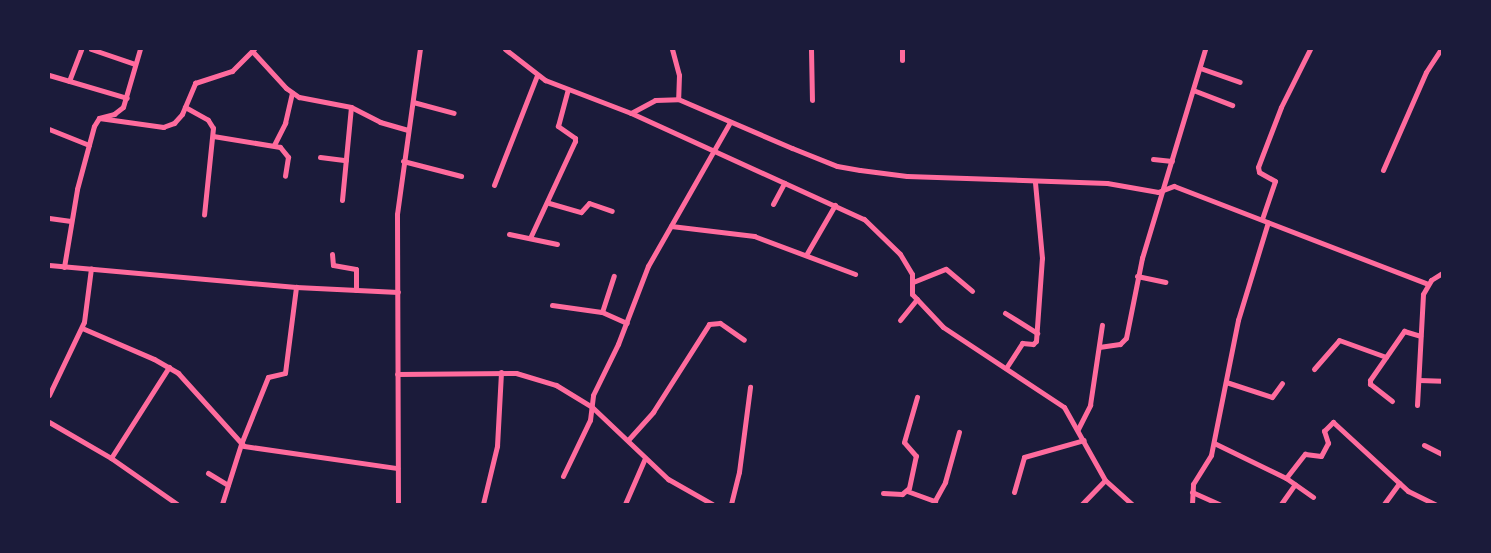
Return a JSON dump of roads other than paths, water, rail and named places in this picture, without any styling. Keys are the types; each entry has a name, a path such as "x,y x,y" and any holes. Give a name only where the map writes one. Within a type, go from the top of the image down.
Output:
{"street":[{"path":"69,81 81,49"},
{"path":"91,49 136,64"},
{"path":"99,118 120,112 127,98 140,49"},
{"path":"398,504 397,214 420,49"},
{"path":"505,49 537,75 631,113 864,219 883,235 911,271 913,282 911,291 917,299 954,336 1057,400 1078,430 1105,480 1132,504"},
{"path":"672,49 680,75 678,99"},
{"path":"811,49 812,100"},
{"path":"902,49 902,60"},
{"path":"1099,347 1125,340 1137,276 1205,49"},
{"path":"1192,504 1192,492 1196,477 1208,462 1214,443 1238,320 1275,181 1259,172 1258,166 1281,107 1310,49"},
{"path":"1383,170 1426,72 1441,49"},
{"path":"99,118 163,127 174,124 185,108 195,83 232,70 253,50 292,92 308,101 351,107 380,122 408,130"},
{"path":"1200,68 1240,82"},
{"path":"49,75 127,98"},
{"path":"494,185 537,75"},
{"path":"530,238 549,203 576,141 575,138 558,126 568,89"},
{"path":"1193,90 1232,104"},
{"path":"274,145 285,123 292,92"},
{"path":"631,113 655,100 678,99 837,166 907,176 1003,177 1035,182 1108,182 1162,192 1174,186 1265,220 1345,255 1428,284"},
{"path":"413,102 454,113"},
{"path":"342,200 351,107"},
{"path":"185,108 208,120 213,128 204,215"},
{"path":"64,267 71,221 89,145 99,118"},
{"path":"563,476 590,420 592,395 627,323 648,266 730,122"},
{"path":"49,129 89,145"},
{"path":"213,136 274,145 288,157 285,176"},
{"path":"320,157 346,160"},
{"path":"1153,159 1172,161"},
{"path":"403,162 461,176"},
{"path":"1006,368 1022,343 1036,342 1042,258 1035,182"},
{"path":"774,204 784,184"},
{"path":"549,203 581,212 587,203 612,211"},
{"path":"806,255 836,205"},
{"path":"49,218 71,221"},
{"path":"671,226 742,234 806,255 855,274"},
{"path":"509,234 557,244"},
{"path":"332,254 333,265 356,268 356,290"},
{"path":"49,265 296,287 398,292"},
{"path":"49,395 82,328 91,268"},
{"path":"913,282 946,269 972,291"},
{"path":"1417,405 1423,294 1428,284 1442,273"},
{"path":"602,312 614,276"},
{"path":"1137,276 1165,282"},
{"path":"222,504 241,444 268,378 285,373 296,287"},
{"path":"900,320 917,299"},
{"path":"552,305 602,312 627,323"},
{"path":"1005,313 1037,333"},
{"path":"628,440 653,412 709,324 720,323 744,340"},
{"path":"1078,430 1090,405 1102,326"},
{"path":"82,328 169,367 186,380 241,444 248,447 397,468"},
{"path":"1392,401 1370,384 1386,356 1404,331 1420,336"},
{"path":"1314,369 1339,340 1386,356"},
{"path":"111,458 169,367"},
{"path":"397,374 501,372 530,376 556,385 592,407 668,478 712,504"},
{"path":"483,504 497,446 501,372"},
{"path":"1419,380 1442,380"},
{"path":"1226,382 1272,397 1282,383"},
{"path":"731,504 739,472 750,388"},
{"path":"908,491 916,456 904,442 917,397"},
{"path":"49,422 111,458 177,504"},
{"path":"1286,478 1305,454 1321,456 1328,443 1324,431 1333,422 1399,483 1435,504"},
{"path":"883,493 908,491 934,502 946,482 959,432"},
{"path":"1014,492 1024,457 1084,440"},
{"path":"1214,443 1286,478 1312,497"},
{"path":"1424,445 1442,454"},
{"path":"625,504 645,458"},
{"path":"208,473 228,485"},
{"path":"1082,504 1105,480"},
{"path":"1384,504 1399,483"},
{"path":"1281,504 1294,484"},
{"path":"1192,492 1219,504"}]}
